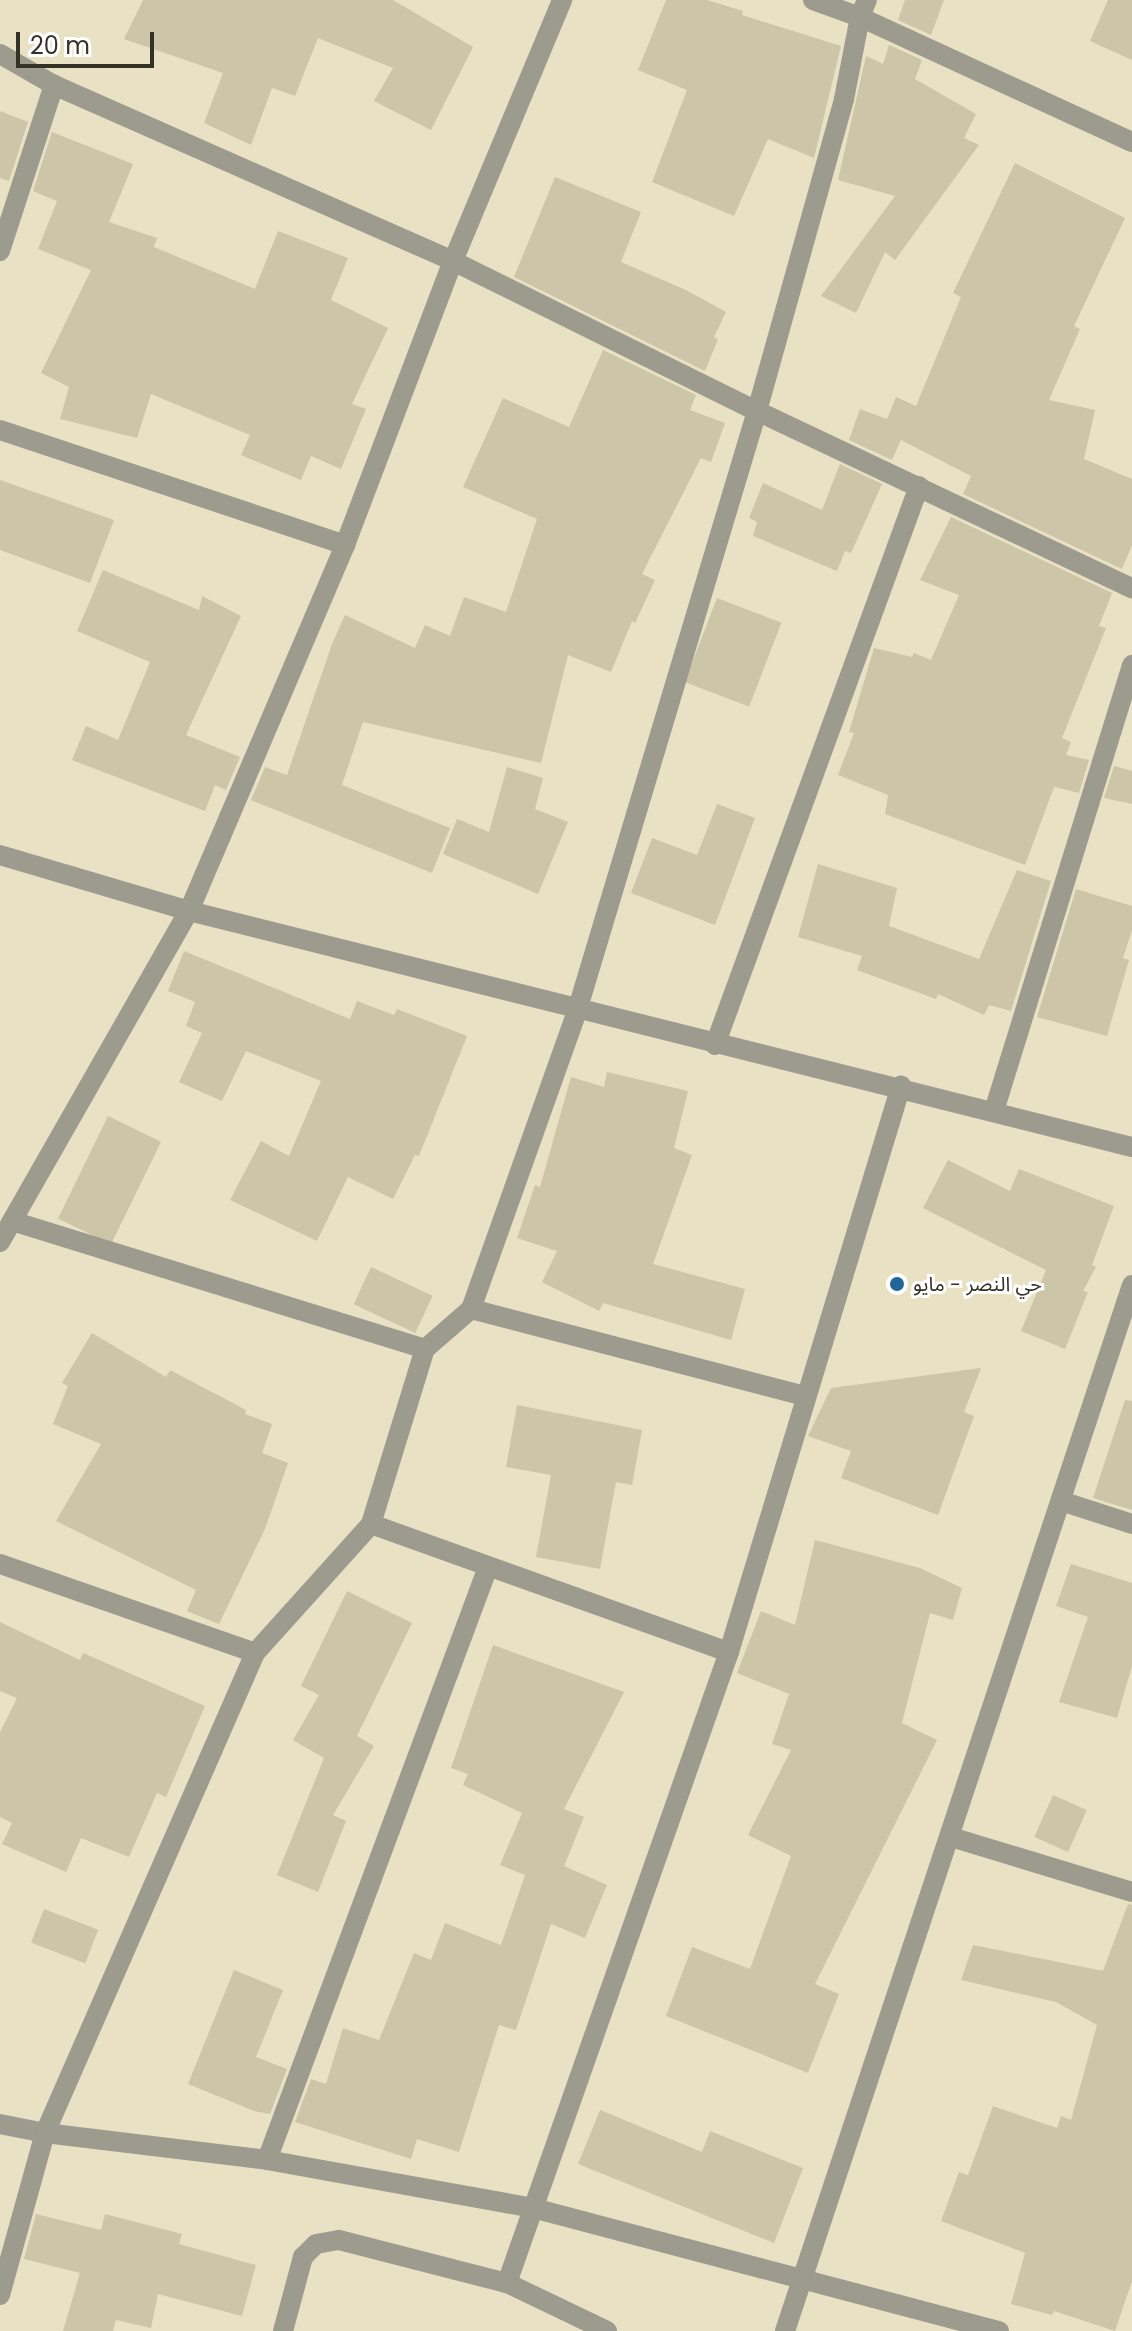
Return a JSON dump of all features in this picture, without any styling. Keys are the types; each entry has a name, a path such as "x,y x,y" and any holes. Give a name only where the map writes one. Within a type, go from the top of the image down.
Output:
{"street":[{"path":"0,1242 189,911 345,545 453,261 562,0"},
{"path":"813,0 864,8 1132,142"},
{"path":"0,2295 45,2133 255,1653 371,1524 425,1349 471,1309 577,1011 757,411 844,99 864,8"},
{"path":"0,54 54,85 453,261 757,411 1132,588"},
{"path":"0,251 54,85"},
{"path":"0,430 345,545"},
{"path":"715,1045 919,486"},
{"path":"994,1111 1132,665"},
{"path":"0,855 189,911 715,1045 901,1086 1132,1147"},
{"path":"507,2283 729,1652 901,1086"},
{"path":"12,1221 425,1349"},
{"path":"785,2331 1132,1285"},
{"path":"471,1309 806,1396"},
{"path":"1061,1501 1132,1524"},
{"path":"371,1524 729,1652"},
{"path":"0,1564 255,1653"},
{"path":"267,2160 488,1567"},
{"path":"951,1837 1132,1892"},
{"path":"0,2124 45,2133 267,2160 533,2208 999,2331"},
{"path":"283,2331 303,2257 316,2244 339,2240 507,2283 607,2331"}],"building":[{"path":"143,0 393,0 473,47 431,130 374,101 393,68 318,38 295,96 272,88 251,145 204,123 223,73 124,39"},
{"path":"666,0 707,0 743,11 742,15 841,46 814,158 768,139 734,216 652,182 687,90 638,70"},
{"path":"905,0 944,0 931,35 898,20"},
{"path":"1108,0 1132,0 1132,60 1090,41"},
{"path":"889,45 922,60 915,79 976,114 964,138 979,145 895,260 885,252 856,313 821,296 895,196 838,180 866,56 883,64"},
{"path":"0,111 28,122 9,181 0,178"},
{"path":"52,132 133,164 109,222 157,238 154,247 255,289 278,231 348,258 331,300 388,328 352,404 366,409 341,469 311,456 301,480 241,455 250,435 151,394 137,438 60,419 69,387 41,373 91,270 38,249 57,201 33,191"},
{"path":"1015,163 1125,218 1074,326 1080,329 1049,400 1095,410 1084,459 1132,479 1132,545 1122,569 963,494 971,476 901,440 892,460 849,440 860,409 887,419 896,397 916,406 961,297 953,293"},
{"path":"555,177 641,212 621,262 686,290 726,312 714,337 718,339 705,371 514,277"},
{"path":"603,350 696,395 690,410 725,423 711,462 701,458 642,574 655,580 635,623 632,621 611,672 568,655 541,763 363,722 342,785 450,828 432,873 251,800 265,767 287,775 345,615 415,648 425,625 450,636 464,597 506,612 537,519 463,487 503,398 569,427"},
{"path":"840,464 882,484 851,553 845,551 837,571 753,536 757,522 749,518 763,483 822,510"},
{"path":"0,480 114,520 90,583 0,550"},
{"path":"951,517 1112,593 1099,626 1106,628 1062,738 1071,742 1066,755 1089,760 1079,793 1054,787 1025,865 885,814 888,795 838,775 854,733 849,732 874,648 912,657 914,653 931,660 959,595 920,580"},
{"path":"103,570 199,610 202,596 241,616 186,735 240,757 226,790 215,785 205,811 72,760 86,726 118,740 150,662 77,631"},
{"path":"717,598 781,623 749,707 685,682"},
{"path":"1114,766 1132,771 1132,804 1104,798"},
{"path":"507,767 543,778 535,809 568,822 538,894 443,854 457,819 489,832"},
{"path":"717,804 755,818 715,925 631,893 652,838 697,855"},
{"path":"818,864 897,888 889,926 979,959 1017,870 1051,881 1011,1011 989,1005 984,1015 938,994 936,999 857,970 862,956 798,937"},
{"path":"1076,889 1132,906 1132,930 1123,958 1129,960 1107,1036 1037,1017"},
{"path":"184,951 350,1019 357,1001 394,1015 397,1009 467,1036 419,1156 415,1155 393,1199 348,1177 317,1241 230,1200 261,1141 289,1156 321,1081 246,1051 222,1101 179,1082 202,1033 186,1026 195,1002 168,991"},
{"path":"607,1072 688,1091 674,1148 692,1155 653,1264 745,1289 731,1340 603,1303 599,1311 542,1282 557,1251 517,1238 535,1185 540,1187 571,1077 604,1087"},
{"path":"108,1116 161,1142 111,1244 58,1218"},
{"path":"948,1160 1010,1191 1019,1169 1114,1206 1092,1265 1096,1267 1083,1291 1088,1292 1065,1349 1021,1331 1046,1270 923,1208"},
{"path":"371,1267 433,1296 415,1333 354,1304"},
{"path":"92,1333 166,1377 170,1370 246,1410 245,1414 272,1424 262,1453 288,1463 265,1529 219,1624 187,1611 196,1590 56,1521 101,1444 53,1424 68,1386 62,1383"},
{"path":"981,1368 964,1412 974,1416 938,1515 841,1478 851,1451 808,1436 831,1388"},
{"path":"1125,1400 1132,1401 1132,1510 1093,1498"},
{"path":"517,1405 642,1430 632,1485 616,1482 600,1569 536,1557 551,1475 506,1467"},
{"path":"815,1540 920,1568 962,1588 953,1620 930,1613 902,1723 937,1740 815,1984 839,1994 808,2073 666,2016 692,1947 750,1969 791,1856 748,1835 791,1750 772,1744 789,1694 737,1673 761,1611 795,1625"},
{"path":"1071,1564 1132,1583 1132,1666 1117,1718 1059,1702 1088,1617 1056,1606"},
{"path":"347,1591 412,1623 357,1736 374,1746 333,1815 346,1821 318,1892 277,1875 324,1758 293,1740 319,1695 301,1686"},
{"path":"0,1622 80,1660 83,1653 205,1706 166,1797 157,1793 129,1857 81,1838 66,1872 2,1844 12,1823 0,1817 0,1732 17,1698 0,1691"},
{"path":"493,1645 624,1692 564,1809 584,1817 564,1866 607,1885 585,1938 551,1924 516,2030 499,2025 459,2152 417,2139 411,2159 295,2122 311,2079 326,2084 343,2028 379,2040 414,1953 431,1960 445,1923 501,1945 525,1875 500,1865 522,1813 463,1785 468,1774 451,1768"},
{"path":"1053,1795 1087,1810 1068,1852 1034,1837"},
{"path":"1128,1904 1132,1905 1132,2281 1115,2331 1054,2311 1052,2315 1011,2304 1025,2253 941,2221 959,2172 968,2175 993,2106 1057,2128 1061,2116 1071,2120 1097,2025 1056,2002 961,1980 973,1945 1103,1971"},
{"path":"44,1909 98,1930 85,1963 31,1943"},
{"path":"234,1970 283,1990 256,2057 287,2069 270,2114 254,2111 188,2084"},
{"path":"600,2110 702,2152 710,2131 803,2168 774,2243 578,2164"},
{"path":"36,2214 101,2230 105,2214 182,2234 179,2244 256,2265 242,2316 158,2294 151,2328 116,2320 113,2331 63,2331 80,2273 24,2259"}],"place":[{"name":"حي النصر - مايو","path":"897,1284"}]}
